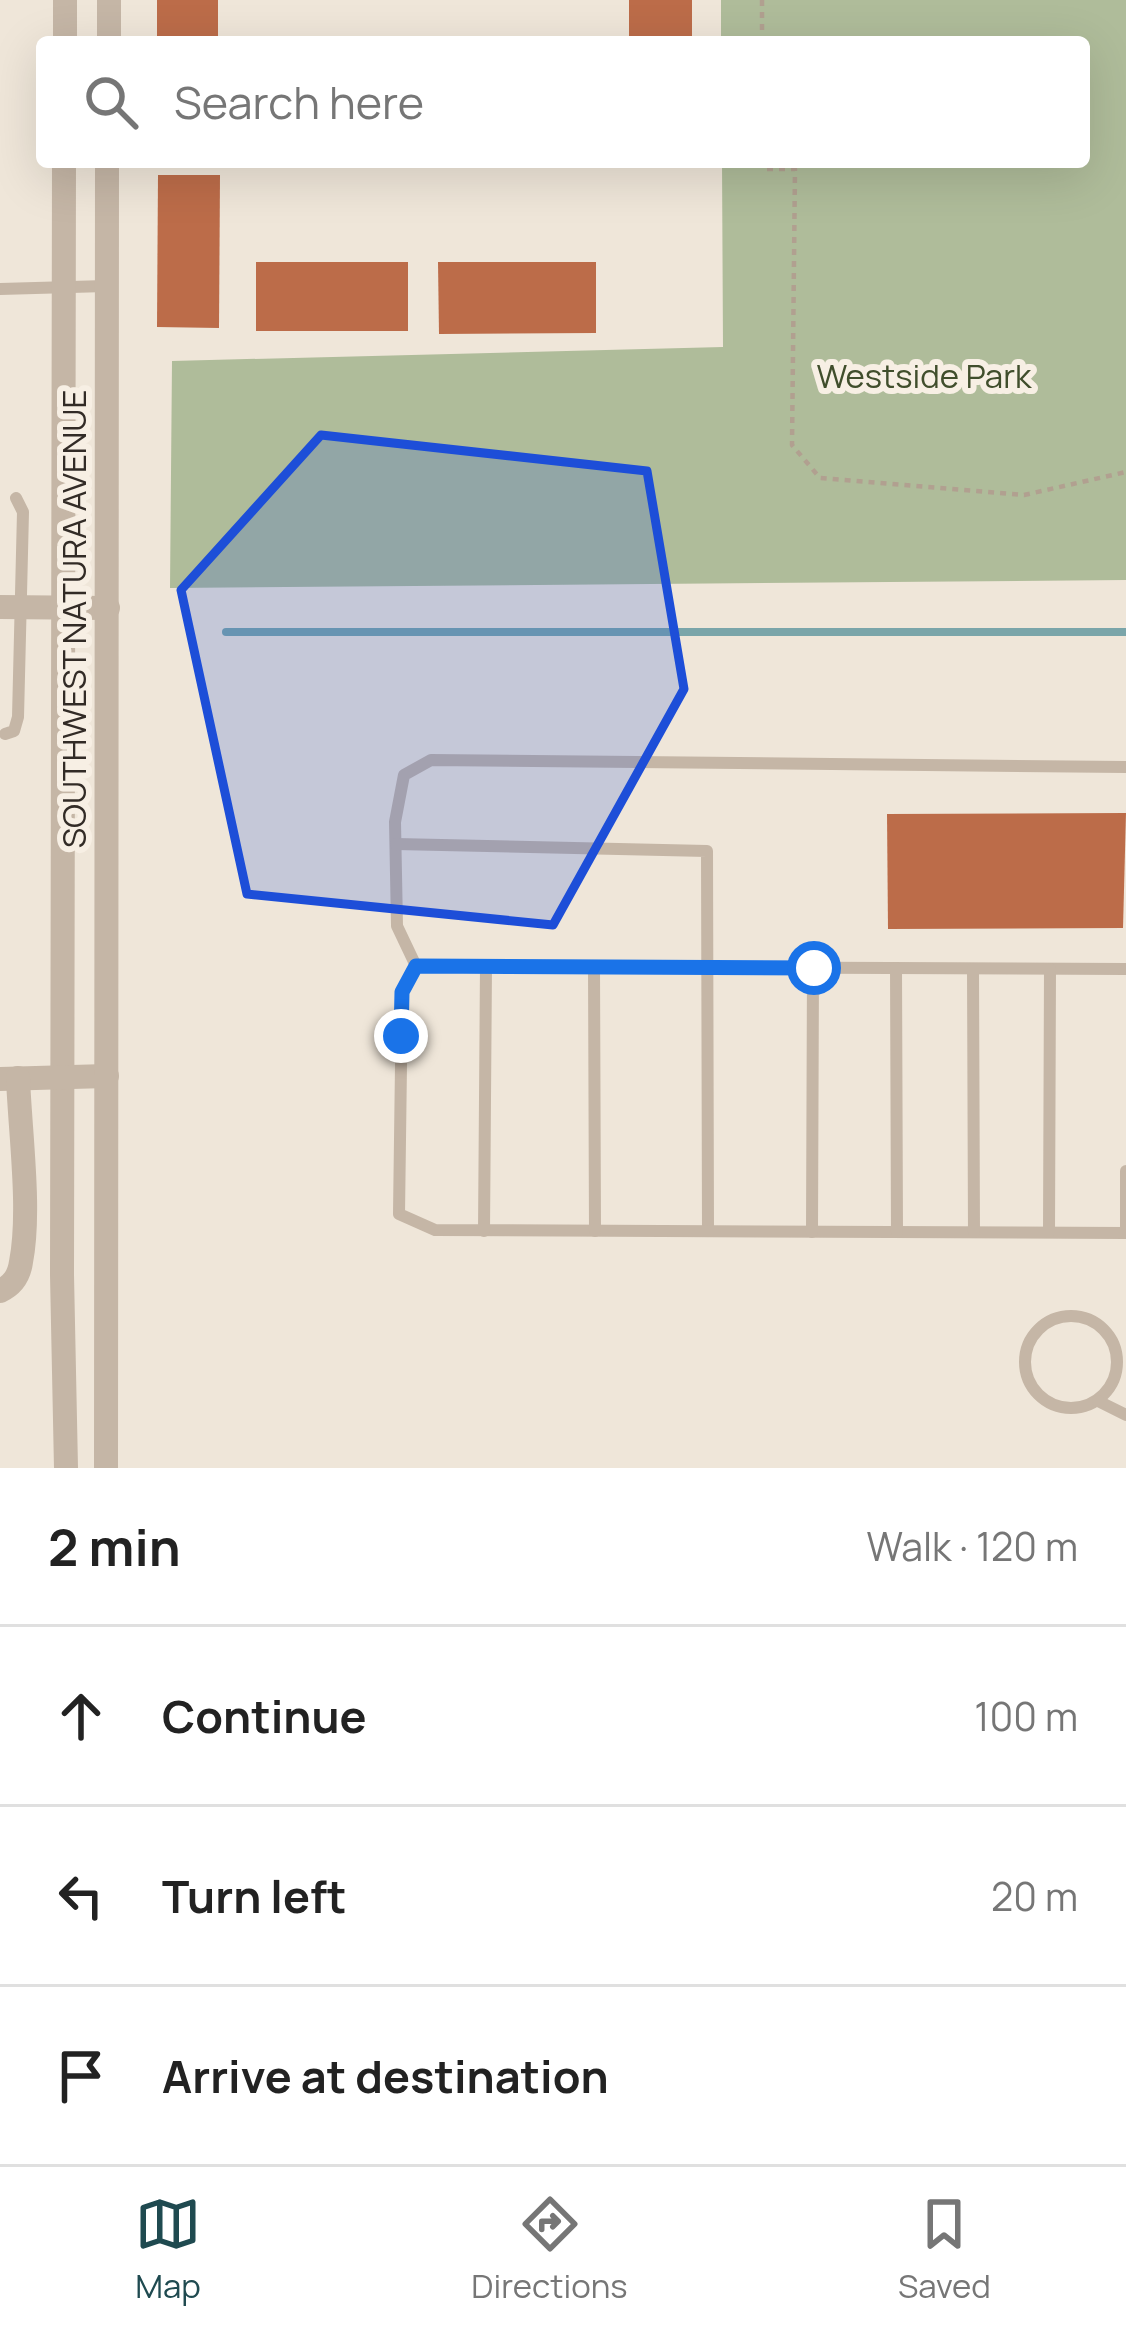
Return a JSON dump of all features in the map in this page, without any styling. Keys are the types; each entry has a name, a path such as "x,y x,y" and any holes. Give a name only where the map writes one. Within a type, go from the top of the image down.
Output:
{"street":[{"path":"65,0 65,36"},
{"path":"109,36 110,0"},
{"name":"SOUTHWEST NATURA AVENUE","path":"64,168 66,1468"},
{"name":"SOUTHWEST NATURA AVENUE","path":"106,168 106,1468"},
{"path":"10,608 108,608"},
{"path":"0,1291 12,1285 21,1266 24,1237 9,1078 107,1076"}],"lane":[{"path":"0,289 107,286"},
{"path":"5,734 14,731 18,717 10,608 23,512 16,498"},
{"path":"416,966 397,926 396,844 404,776 431,760 1126,767"},
{"path":"396,844 707,851 707,1231"},
{"path":"416,966 1126,969"},
{"path":"416,966 402,992 399,1214 435,1230 1126,1232 1126,1171"},
{"path":"484,1231 486,966"},
{"path":"594,967 595,1231"},
{"path":"812,1232 814,968"},
{"path":"896,968 897,1232"},
{"path":"973,969 974,1232"},
{"path":"1049,1232 1050,969"},
{"path":"1084,1318 1098,1324 1116,1347 1120,1380 1098,1401 1068,1409 1040,1396 1025,1369 1031,1339 1054,1319 1084,1318"},
{"path":"1098,1401 1126,1415"}],"path":[{"path":"762,0 762,36"},
{"path":"762,168 795,169 792,445 820,478 1024,495 1126,472"}],"highlighted area":[{"path":"321,435 647,471 684,689 553,925 247,894 181,590"}],"green space":[{"name":"Westside Park","path":"721,0 1126,0 1126,580 170,588 172,361 723,347 722,168 1090,168 1090,36 721,36"}],"building":[{"path":"157,0 218,0 218,36 157,36"},
{"path":"629,0 692,0 692,36 629,36"},
{"path":"158,175 220,175 219,328 157,327"},
{"path":"256,262 408,262 408,331 256,331"},
{"path":"438,262 596,262 596,333 439,334"},
{"path":"1126,813 1123,928 888,929 887,814"}],"waterway":[{"path":"226,632 1126,632"}],"route":[{"path":"401,1036 402,992 416,966 814,968"}]}
